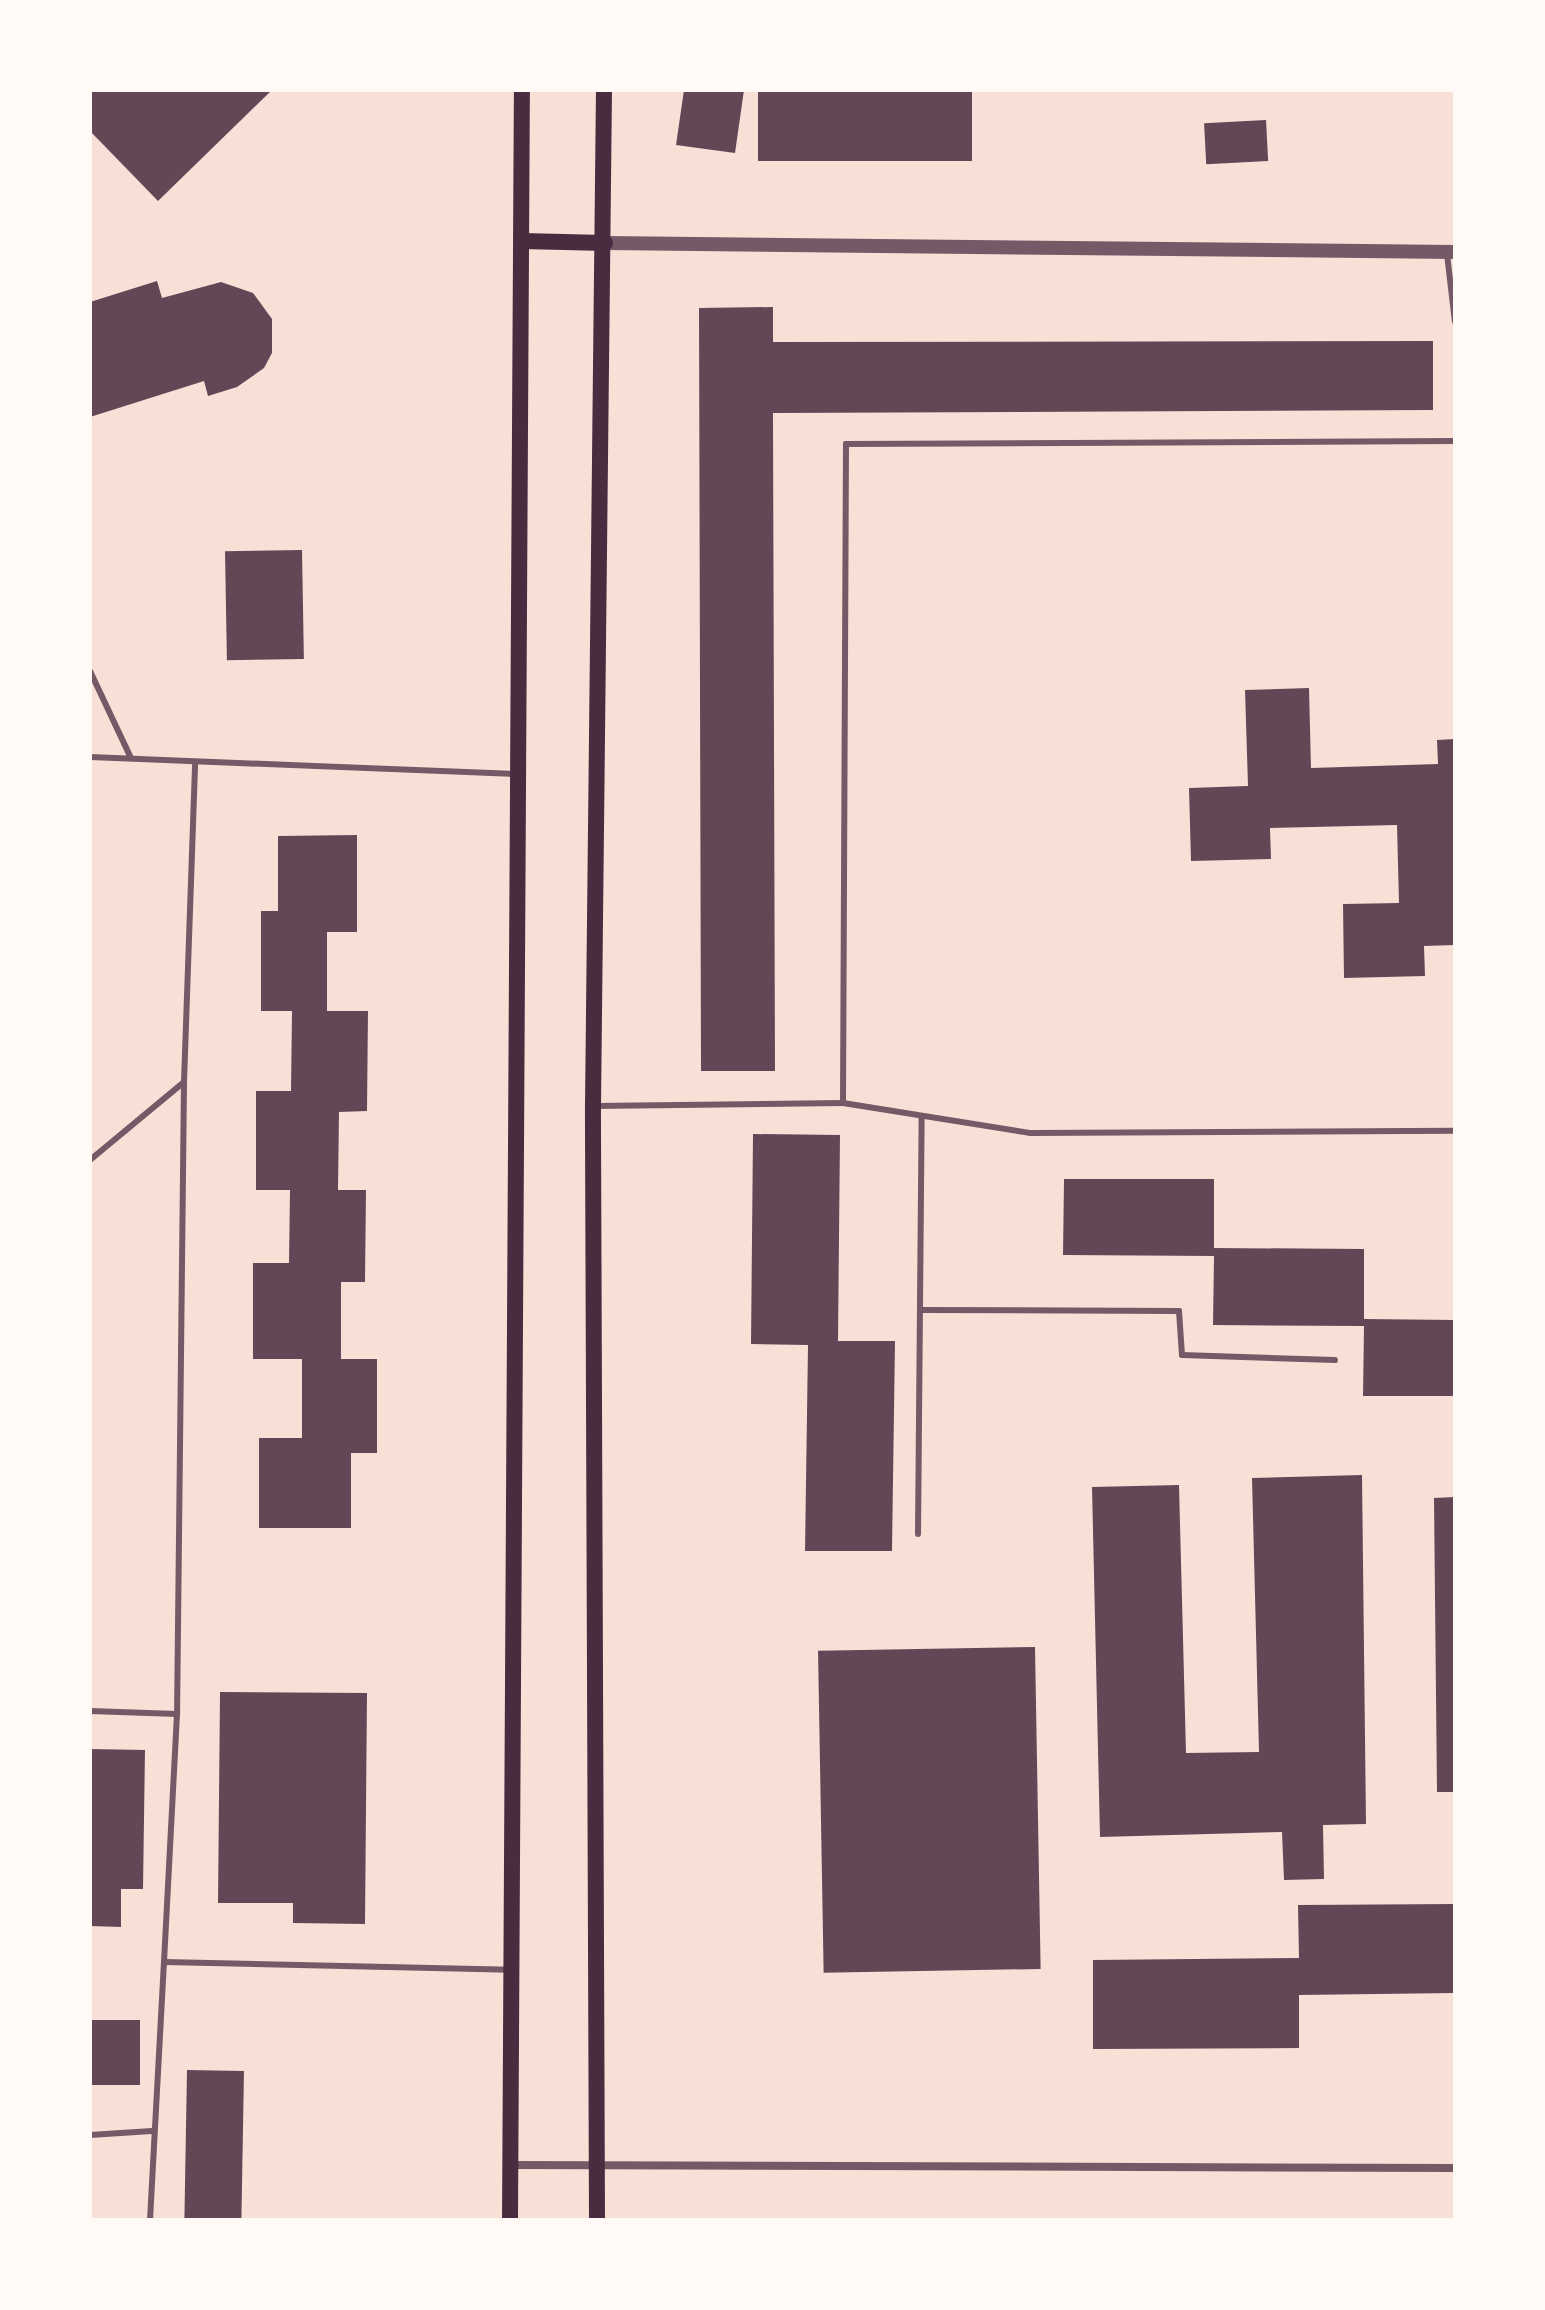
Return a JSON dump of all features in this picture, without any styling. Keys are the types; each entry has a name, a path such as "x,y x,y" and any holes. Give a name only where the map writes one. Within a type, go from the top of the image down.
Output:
{"main road":[{"path":"510,2220 522,90"},
{"path":"597,2220 593,1106 605,243 604,90"},
{"path":"522,241 605,243"}],"street":[{"path":"605,243 1451,252"},
{"path":"510,2165 598,2168 1455,2168"}],"lane":[{"path":"1451,252 1455,322"},
{"path":"843,1103 846,444 1455,441"},
{"path":"90,671 131,758"},
{"path":"90,757 520,774"},
{"path":"150,2220 152,2131 177,1714 184,1082 195,763"},
{"path":"90,1160 184,1082"},
{"path":"593,1106 843,1103 1030,1133 1455,1131"},
{"path":"918,1534 922,1116"},
{"path":"920,1310 1179,1311 1182,1355 1335,1360"},
{"path":"90,1711 177,1714"},
{"path":"164,1962 511,1970"},
{"path":"90,2135 152,2131"}],"building":[{"path":"90,90 272,90 158,201 90,131"},
{"path":"684,90 744,90 735,153 676,145"},
{"path":"758,90 972,90 972,161 758,161"},
{"path":"1266,120 1268,161 1206,164 1204,123"},
{"path":"157,281 162,298 221,282 253,293 272,319 272,353 264,368 237,387 208,396 204,381 90,417 90,302"},
{"path":"773,307 773,342 1433,341 1433,410 773,413 775,1071 701,1071 699,308"},
{"path":"302,550 304,659 227,660 225,551"},
{"path":"1309,688 1311,768 1438,764 1437,740 1455,739 1455,945 1424,946 1425,976 1344,978 1343,904 1399,903 1397,825 1270,828 1271,859 1191,861 1189,788 1248,786 1245,690"},
{"path":"357,835 357,932 327,932 327,1011 368,1011 367,1111 339,1112 338,1190 366,1190 365,1282 341,1282 341,1359 377,1359 377,1453 351,1453 351,1528 259,1528 259,1438 302,1438 302,1359 253,1359 253,1263 289,1263 290,1190 256,1190 256,1091 291,1091 292,1011 261,1011 261,911 278,911 278,836"},
{"path":"753,1134 840,1135 838,1341 895,1341 892,1551 805,1551 808,1345 751,1344"},
{"path":"1064,1179 1214,1179 1214,1248 1364,1249 1364,1319 1455,1320 1455,1396 1363,1396 1364,1326 1213,1325 1214,1256 1063,1255"},
{"path":"1362,1475 1366,1824 1323,1825 1324,1879 1284,1880 1282,1832 1100,1837 1092,1487 1179,1485 1186,1753 1259,1752 1252,1478"},
{"path":"1455,1497 1455,1792 1437,1792 1434,1498"},
{"path":"1035,1647 1041,1969 824,1973 818,1651"},
{"path":"220,1692 367,1693 365,1924 293,1923 293,1903 218,1903"},
{"path":"90,1749 145,1750 143,1889 121,1889 121,1927 90,1926"},
{"path":"1455,1904 1455,1993 1299,1995 1299,2048 1093,2049 1093,1960 1299,1958 1298,1905"},
{"path":"90,2020 140,2020 140,2085 90,2085"},
{"path":"187,2070 244,2071 241,2220 184,2220"}]}
